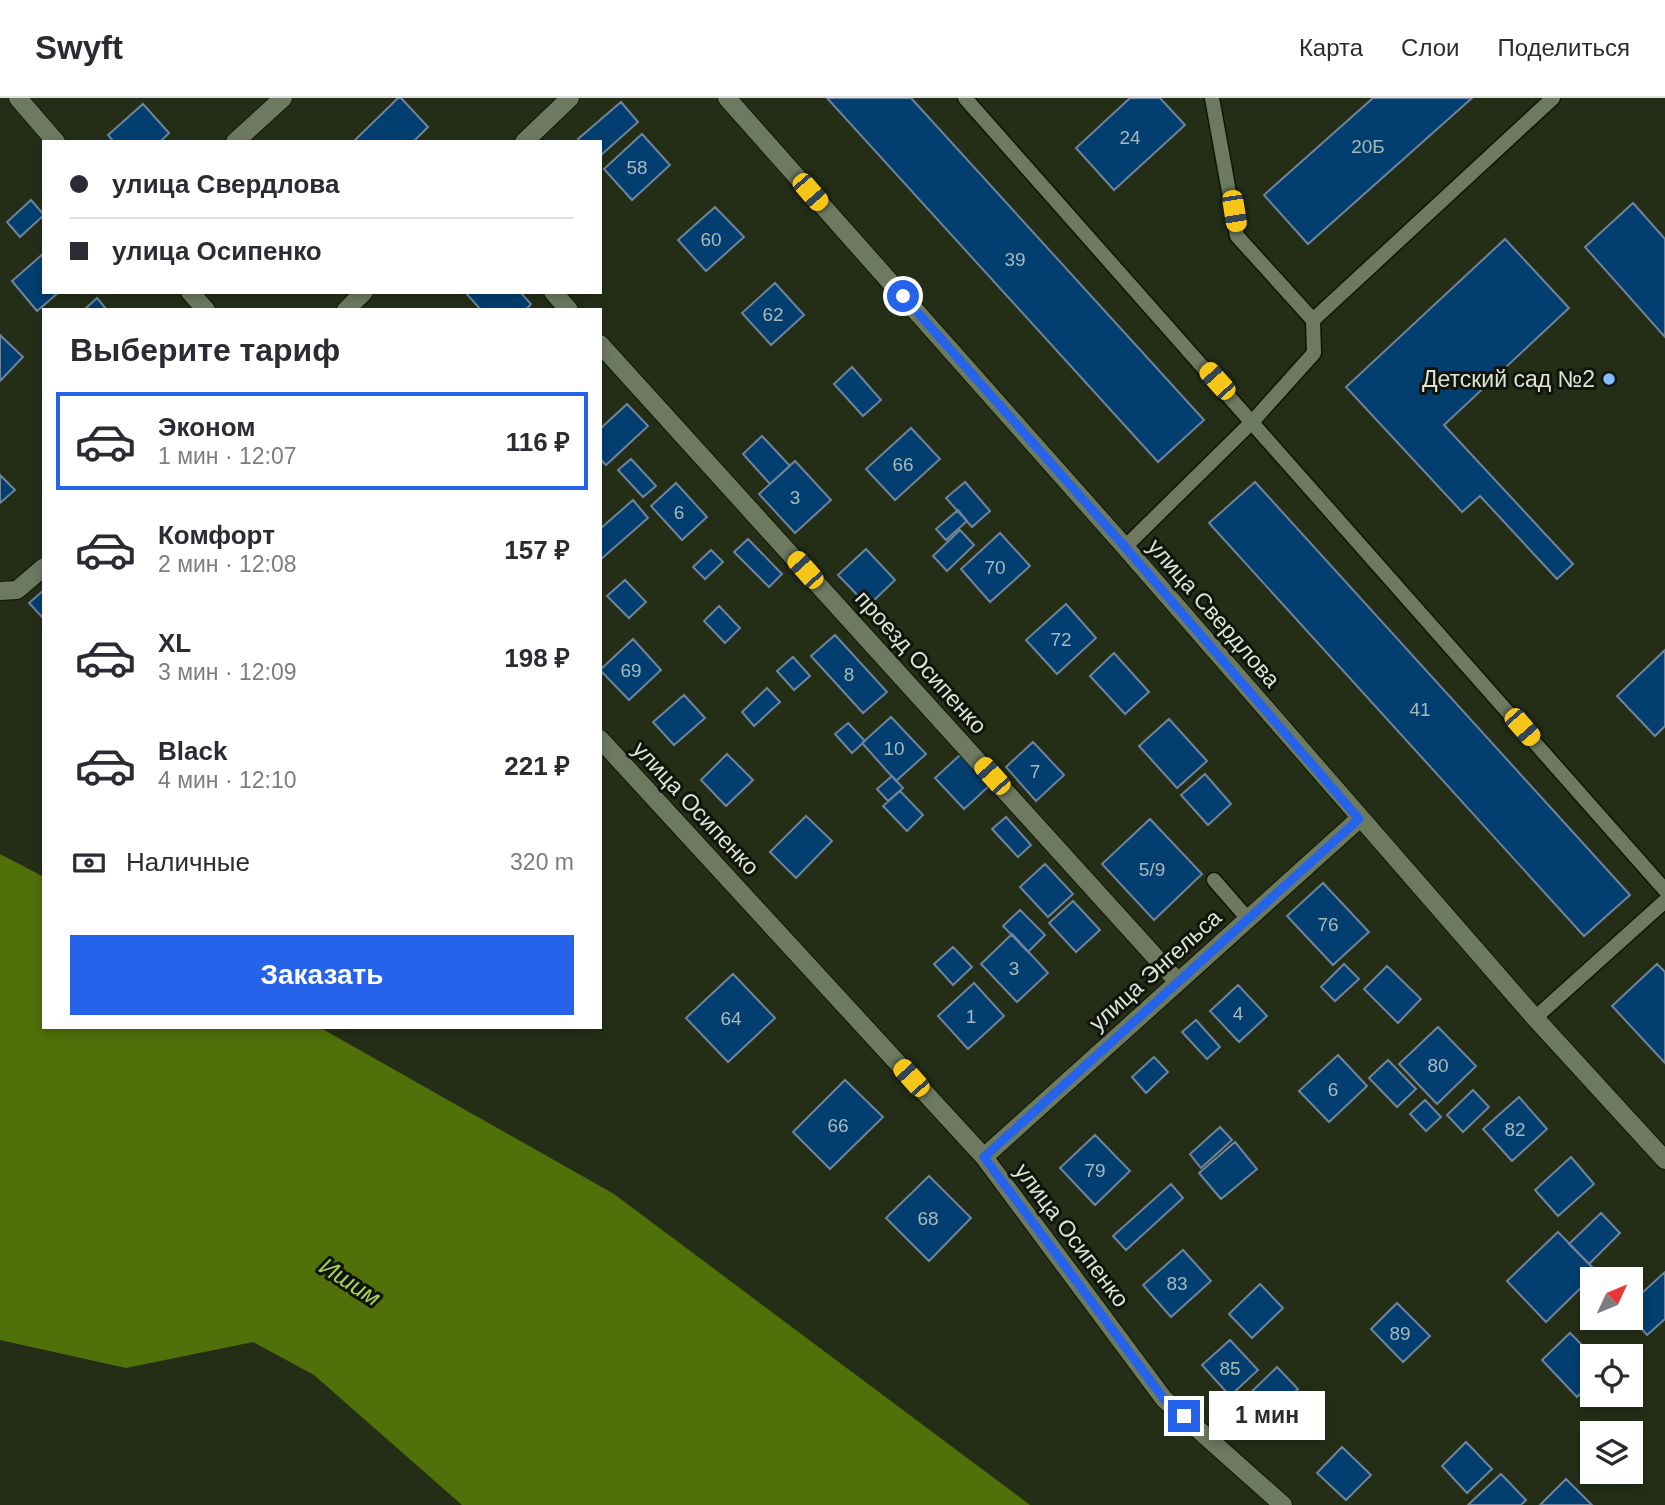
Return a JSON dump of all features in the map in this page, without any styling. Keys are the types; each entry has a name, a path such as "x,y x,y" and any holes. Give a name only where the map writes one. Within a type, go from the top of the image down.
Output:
{"street":[{"path":"18,98 54,140"},
{"path":"237,140 283,98"},
{"path":"526,140 570,98"},
{"name":"улица Свердлова","path":"727,98 1125,547 1359,819 1665,1160"},
{"path":"192,294 204,308"},
{"path":"348,308 362,294"},
{"path":"555,294 567,308"},
{"name":"проезд Осипенко","path":"602,346 1178,982"},
{"path":"8,590 42,569"},
{"name":"улица Осипенко","path":"602,741 984,1157 1164,1399 1283,1505"},
{"name":"улица Энгельса","path":"984,1157 1359,819"}],"lane":[{"path":"965,98 1665,890"},
{"path":"1125,547 1253,421 1314,352 1314,320 1237,236 1212,98"},
{"path":"1314,320 1553,98"},
{"path":"1214,880 1248,919"},
{"path":"1535,1018 1665,901"}],"water":[{"name":"Ишим","path":"0,854 42,876 42,1029 323,1029 614,1194 1030,1505 462,1505 314,1375 253,1342 126,1368 0,1340"}],"building":[{"path":"398,98 428,127 415,140 355,140"},
{"path":"827,98 911,98 1204,420 1158,462"},
{"path":"1130,98 1160,98 1185,125 1114,190 1076,148"},
{"path":"1373,98 1472,98 1308,244 1264,195"},
{"path":"621,102 638,122 602,154 602,140 578,139"},
{"path":"143,104 169,133 162,140 112,140 108,135"},
{"path":"642,134 670,165 632,200 604,169"},
{"path":"31,200 42,213 42,217 20,237 7,222"},
{"path":"1633,203 1665,239 1665,337 1585,247"},
{"path":"715,207 744,237 706,271 678,240"},
{"path":"1505,239 1569,308 1444,425 1573,564 1557,579 1480,496 1462,512 1346,387"},
{"path":"42,255 42,294 57,294 37,311 12,281"},
{"path":"775,283 804,315 771,345 742,313"},
{"path":"467,294 522,294 531,304 528,308 479,308"},
{"path":"97,298 105,308 86,308"},
{"path":"0,335 23,357 0,381"},
{"path":"852,367 881,400 863,416 834,384"},
{"path":"627,404 648,426 606,465 602,461 602,427"},
{"path":"911,428 940,459 895,500 866,469"},
{"path":"762,436 790,466 770,484 743,454"},
{"path":"631,459 656,486 643,497 618,470"},
{"path":"795,461 831,500 795,533 759,494"},
{"path":"0,475 15,490 0,503"},
{"path":"965,482 990,511 972,527 946,498"},
{"path":"1255,482 1630,895 1584,936 1209,523"},
{"path":"676,483 707,517 682,540 651,506"},
{"path":"633,500 648,518 602,558 602,527"},
{"path":"958,510 967,521 946,540 936,529"},
{"path":"960,530 974,545 947,571 933,556"},
{"path":"1000,533 1030,566 990,602 961,569"},
{"path":"748,539 782,574 769,587 734,552"},
{"path":"866,549 895,580 868,606 838,575"},
{"path":"711,550 723,562 705,579 693,567"},
{"path":"625,580 646,602 629,618 607,596"},
{"path":"42,592 42,617 29,603"},
{"path":"1066,604 1096,638 1057,674 1026,640"},
{"path":"719,606 740,628 725,643 704,621"},
{"path":"835,635 887,692 863,713 811,656"},
{"path":"633,639 661,670 629,700 602,672 602,668"},
{"path":"1665,650 1665,726 1655,736 1617,696"},
{"path":"1114,653 1149,692 1125,714 1090,676"},
{"path":"793,657 810,676 794,690 777,671"},
{"path":"767,688 780,702 754,726 742,712"},
{"path":"684,695 705,718 674,745 653,722"},
{"path":"891,717 926,754 896,781 862,743"},
{"path":"1169,719 1207,761 1177,788 1139,746"},
{"path":"848,723 865,741 852,753 835,734"},
{"path":"1033,742 1064,775 1036,801 1006,767"},
{"path":"727,754 753,780 726,806 701,780"},
{"path":"960,755 989,786 964,809 935,778"},
{"path":"1205,774 1231,804 1208,825 1181,795"},
{"path":"892,776 903,788 888,801 877,789"},
{"path":"900,791 923,815 907,831 883,806"},
{"path":"806,816 832,841 796,878 770,852"},
{"path":"1006,817 1031,845 1018,857 992,829"},
{"path":"1150,819 1202,874 1154,920 1102,864"},
{"path":"1045,864 1073,894 1048,917 1020,887"},
{"path":"1323,883 1369,932 1333,965 1287,916"},
{"path":"1073,901 1100,930 1076,952 1049,923"},
{"path":"1020,910 1045,935 1028,952 1003,926"},
{"path":"1012,934 1048,973 1017,1002 981,964"},
{"path":"953,947 972,967 953,985 934,964"},
{"path":"1344,964 1359,979 1335,1001 1321,987"},
{"path":"1657,964 1665,972 1665,1063 1612,1006"},
{"path":"1387,966 1421,999 1398,1023 1364,989"},
{"path":"733,974 775,1018 728,1062 686,1018"},
{"path":"974,983 1004,1016 968,1049 938,1016"},
{"path":"1238,985 1267,1016 1239,1042 1210,1011"},
{"path":"1196,1020 1220,1047 1207,1059 1182,1032"},
{"path":"1438,1027 1476,1066 1437,1104 1399,1064"},
{"path":"1338,1055 1367,1086 1329,1122 1299,1091"},
{"path":"1154,1057 1168,1072 1146,1093 1132,1077"},
{"path":"1388,1060 1416,1089 1397,1107 1369,1078"},
{"path":"845,1080 883,1117 830,1169 793,1132"},
{"path":"1473,1090 1489,1107 1463,1132 1447,1115"},
{"path":"1519,1097 1547,1129 1512,1161 1483,1129"},
{"path":"1425,1100 1441,1117 1426,1131 1410,1114"},
{"path":"1220,1127 1232,1140 1201,1168 1190,1154"},
{"path":"1095,1135 1130,1171 1095,1205 1060,1168"},
{"path":"1235,1142 1257,1169 1221,1199 1199,1173"},
{"path":"1571,1157 1594,1184 1558,1216 1535,1190"},
{"path":"929,1176 971,1218 929,1261 886,1218"},
{"path":"1171,1184 1183,1198 1126,1250 1113,1236"},
{"path":"1601,1213 1620,1233 1589,1264 1569,1244"},
{"path":"1558,1232 1592,1267 1580,1267 1580,1289 1546,1322 1507,1281"},
{"path":"1183,1250 1211,1281 1171,1317 1143,1285"},
{"path":"1665,1272 1665,1319 1647,1335 1643,1330 1643,1292"},
{"path":"1260,1284 1283,1308 1252,1338 1229,1314"},
{"path":"1397,1303 1430,1336 1403,1362 1371,1329"},
{"path":"1570,1333 1581,1344 1580,1394 1577,1397 1542,1360"},
{"path":"1230,1340 1258,1370 1230,1396 1202,1365"},
{"path":"1277,1367 1298,1389 1259,1427 1238,1405"},
{"path":"1466,1442 1492,1469 1467,1493 1442,1466"},
{"path":"1342,1447 1371,1475 1346,1500 1317,1473"},
{"path":"1501,1474 1526,1500 1521,1505 1468,1505"},
{"path":"1566,1479 1592,1505 1540,1505"}],"place":[{"name":"Детский сад №2","path":"1609,379"}],"route":[{"path":"903,296 1125,547 1359,819 984,1157 1164,1399 1184,1416"}]}
